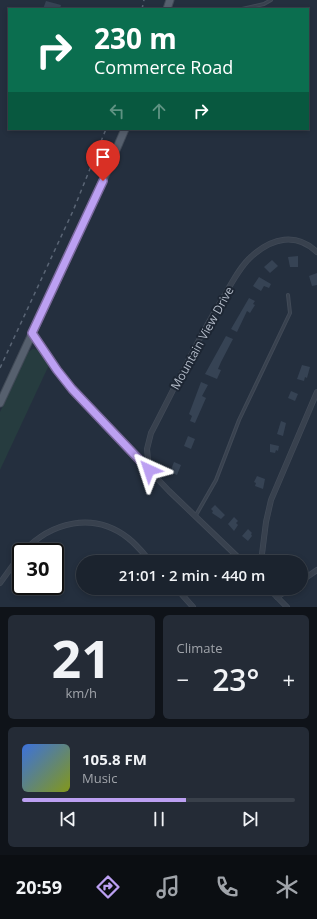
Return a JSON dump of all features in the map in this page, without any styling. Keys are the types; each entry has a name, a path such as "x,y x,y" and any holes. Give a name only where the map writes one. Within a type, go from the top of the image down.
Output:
{"main road":[{"path":"0,403 125,130"}],"street":[{"name":"Mountain View Drive","path":"149,470 148,449 151,434 205,327 247,260 272,242 281,239 302,243 317,252"},
{"path":"32,333 72,389 149,470 235,555"},
{"path":"262,555 268,508 278,481 317,392"},
{"path":"33,543 52,529 71,523 89,522 102,525 121,533 132,541 145,555"},
{"path":"0,582 12,566"},
{"path":"308,576 317,570"},
{"path":"182,595 193,607"},
{"path":"274,595 287,607"},
{"path":"277,598 281,595"}],"lane":[{"path":"246,8 264,4 271,0"},
{"path":"195,516 216,480 239,420 290,313 288,295"}],"green space":[{"path":"33,349 39,350 49,365 0,470 0,412 28,352"}],"building":[{"path":"46,1 61,5 60,8 43,8"},
{"path":"298,256 298,267 290,267 288,257"},
{"path":"272,260 278,266 270,273 264,267"},
{"path":"317,273 317,285 312,286 309,276"},
{"path":"259,277 271,284 269,288 264,286 261,291 253,286"},
{"path":"249,298 255,301 253,304 255,305 250,313 247,311 237,332 231,329"},
{"path":"226,336 233,339 218,369 221,370 217,379 205,374"},
{"path":"302,365 310,367 307,378 305,377 304,381 297,379"},
{"path":"201,382 208,385 202,396 206,398 195,423 190,421 192,416 189,414"},
{"path":"291,391 298,394 295,401 288,398"},
{"path":"281,421 286,423 283,436 277,434"},
{"path":"188,436 195,439 191,449 184,446"},
{"path":"270,444 279,446 278,451 276,450 275,453 270,452"},
{"path":"174,462 181,465 177,475 170,472"},
{"path":"257,476 265,479 263,489 255,486 256,483 254,482"},
{"path":"215,505 225,515 221,519 212,513 213,511 211,509"},
{"path":"234,517 238,521 236,523 238,525 234,531 228,524"},
{"path":"248,529 252,533 252,536 248,541 242,536"}],"railway":[{"path":"142,8 144,0"},
{"path":"0,368 73,211 106,130"}],"route":[{"path":"103,181 32,333 72,389 149,470"}]}
